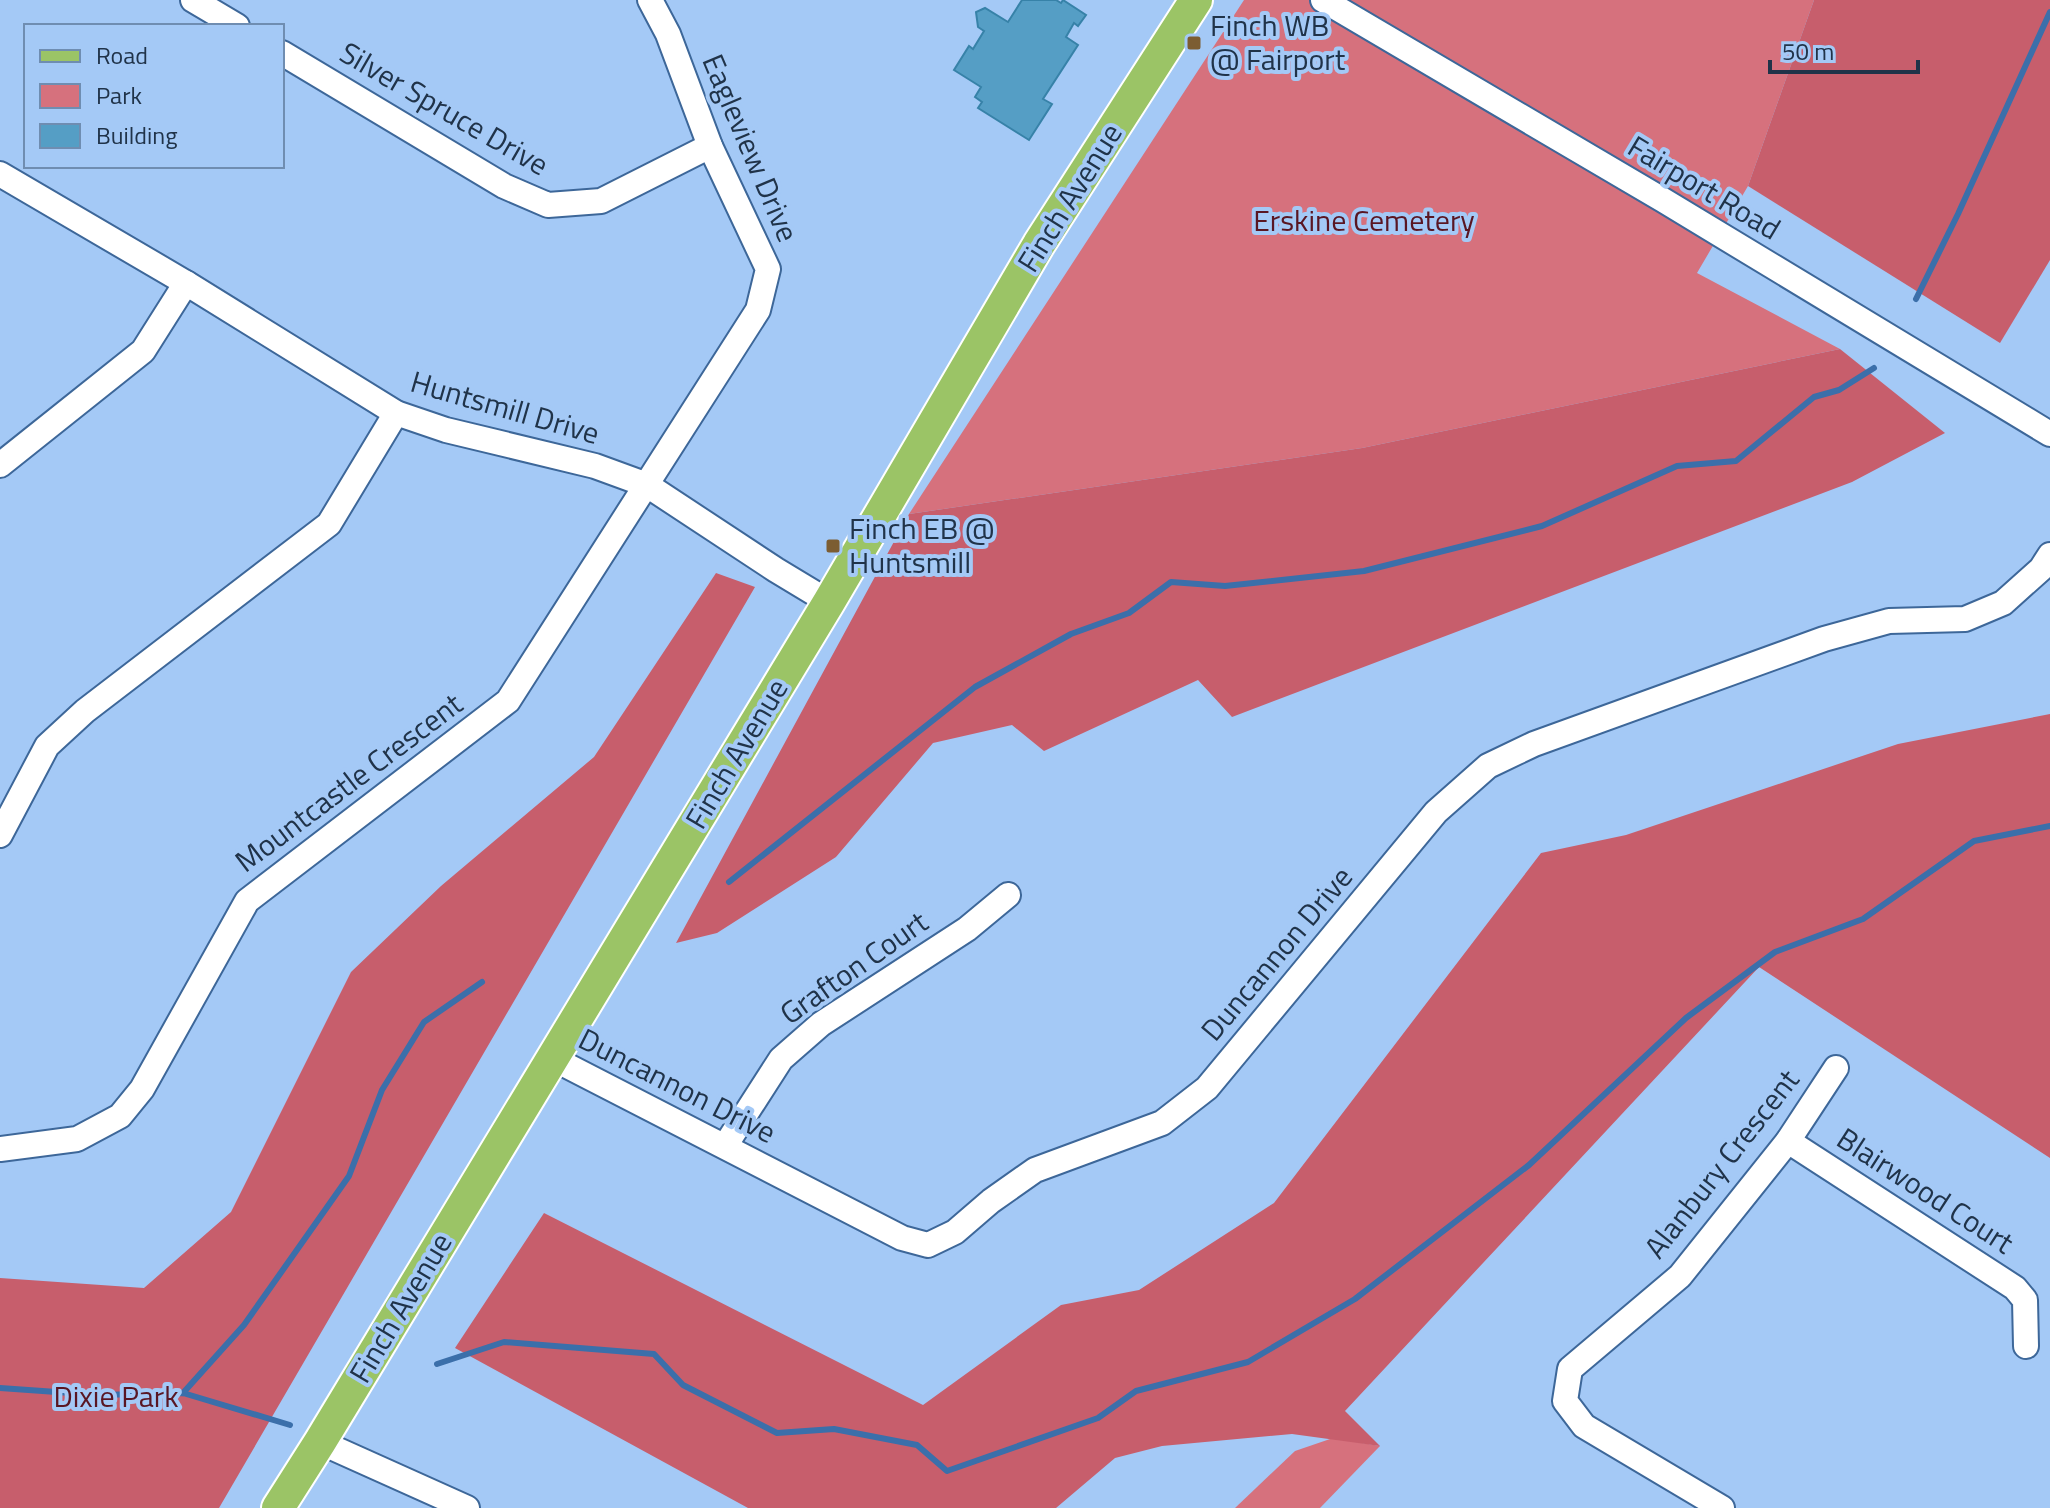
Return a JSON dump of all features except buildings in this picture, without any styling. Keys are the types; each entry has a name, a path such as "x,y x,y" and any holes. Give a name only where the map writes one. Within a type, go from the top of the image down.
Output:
{"main road":[{"name":"Finch Avenue","path":"278,1508 829,602 1039,244 1196,0"}],"street":[{"path":"193,0 234,24"},
{"name":"Eagleview Drive","path":"647,485 758,310 768,269 710,146 668,34 650,0"},
{"name":"Fairport Road","path":"1323,0 1663,200 2050,434"},
{"name":"Silver Spruce Drive","path":"284,54 504,186 548,205 601,201 710,146"},
{"name":"Huntsmill Drive","path":"0,174 186,283 396,413 446,430 595,466 647,485 829,602"},
{"path":"0,465 143,351 186,283"},
{"path":"0,835 47,746 85,711 329,524 396,413"},
{"name":"Mountcastle Crescent","path":"0,1149 77,1139 120,1116 142,1089 247,901 508,701 647,485"},
{"name":"Duncannon Drive","path":"552,1058 902,1238 928,1245 955,1232 991,1201 1035,1170 1162,1123 1207,1088 1436,812 1488,766 1534,744 1824,639 1889,621 1965,619 2003,603 2041,569 2050,555"},
{"name":"Grafton Court","path":"725,1146 781,1059 821,1024 967,929 1008,895"},
{"name":"Alanbury Crescent","path":"1722,1508 1584,1426 1565,1401 1570,1369 1680,1276 1788,1141 1836,1068"},
{"name":"Blairwood Court","path":"1788,1141 2015,1288 2025,1300 2026,1346"},
{"path":"320,1442 467,1508"}],"green space":[{"name":"Erskine Cemetery","path":"1244,0 1814,0 1748,186 1697,273 1840,349 1362,448 909,514"},
{"path":"1814,0 2050,0 2050,260 2000,343 1748,186"},
{"path":"1840,349 1945,433 1852,482 1232,717 1198,680 1044,751 1012,725 933,743 836,857 717,933 676,943 909,514 1362,448"},
{"name":"Dixie Park","path":"716,573 755,587 219,1508 0,1508 0,1278 144,1288 231,1212 351,972 441,886 594,757"},
{"path":"2050,714 2050,1158 1759,967 1345,1411 1380,1446 1292,1434 1162,1446 1115,1458 1056,1508 748,1508 455,1348 544,1213 923,1405 1061,1305 1139,1290 1274,1203 1541,853 1626,835 1898,744"},
{"path":"1333,1438 1380,1446 1320,1508 1235,1508 1295,1451"}],"waterway":[{"path":"1916,299 2050,12"},
{"path":"729,882 975,687 1071,634 1129,613 1171,582 1225,586 1364,571 1542,526 1677,466 1736,461 1814,397 1839,390 1874,368"},
{"path":"437,1364 504,1342 654,1354 683,1385 777,1433 834,1429 917,1445 947,1471 1098,1418 1136,1391 1248,1362 1355,1299 1529,1165 1686,1018 1775,952 1863,919 1974,841 2050,826"},
{"path":"183,1393 244,1325 349,1176 382,1090 424,1022 482,982"},
{"path":"0,1388 99,1395 183,1393 290,1425"}],"place":[{"name":"Finch WB @ Fairport","path":"1194,43"},
{"name":"Finch EB @ Huntsmill","path":"833,546"}]}
